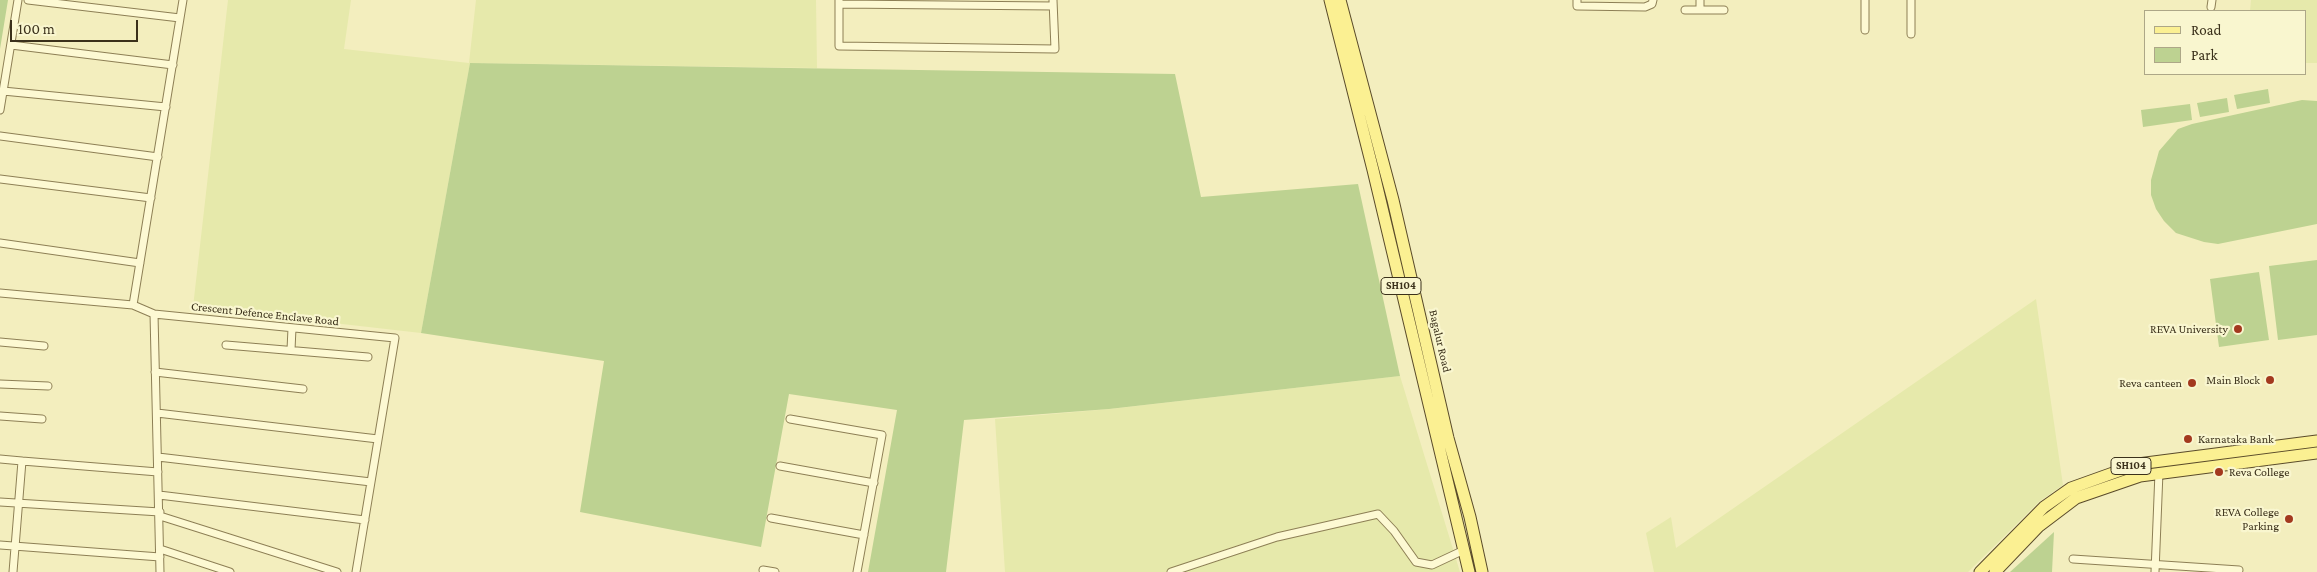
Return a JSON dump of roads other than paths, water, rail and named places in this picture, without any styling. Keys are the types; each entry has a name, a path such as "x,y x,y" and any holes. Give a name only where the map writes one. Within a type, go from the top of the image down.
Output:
{"main road":[{"name":"Bagalur Road","path":"1330,0 1373,142 1448,438 1470,517 1482,572"},
{"name":"Bagalur Road","path":"1340,0 1469,572"},
{"name":"SH104","path":"1995,572 2039,526 2076,498 2140,476 2158,467 2317,440"},
{"name":"SH104","path":"1980,572 2044,507 2071,488 2138,464 2158,467 2317,453"}],"street":[{"path":"0,110 18,0"},
{"path":"28,0 180,18"},
{"path":"0,293 133,304 183,0"},
{"path":"1577,0 1577,6 1645,7 1652,4 1654,0"},
{"path":"1700,0 1700,9"},
{"path":"1865,0 1865,30"},
{"path":"1911,0 1911,34"},
{"path":"839,2 1053,3 1055,49 839,46 839,2"},
{"path":"1684,10 1724,10"},
{"path":"11,45 173,65"},
{"path":"3,91 166,107"},
{"path":"0,136 158,157"},
{"path":"0,179 151,198"},
{"path":"0,243 140,263"},
{"name":"Crescent Defence Enclave Road","path":"133,304 154,314 395,338 356,572"},
{"path":"154,314 160,572"},
{"path":"291,350 292,328"},
{"path":"0,342 44,346"},
{"path":"226,345 368,357"},
{"path":"156,372 303,389"},
{"path":"0,384 48,386"},
{"path":"157,413 378,439"},
{"path":"0,416 42,419"},
{"path":"790,419 882,436 857,572"},
{"path":"158,457 371,482"},
{"path":"0,459 158,472"},
{"path":"13,572 22,461"},
{"path":"780,466 874,483"},
{"path":"2155,572 2158,467"},
{"path":"159,496 365,520"},
{"path":"0,502 160,514 336,572"},
{"path":"1171,572 1277,537 1378,514 1394,531 1416,562 1432,565 1464,550"},
{"path":"771,518 864,535"},
{"path":"0,545 160,553 230,572"},
{"path":"2073,559 2239,570"},
{"path":"762,570 775,572"}],"place":[{"name":"REVA University","path":"2238,329"},
{"name":"Main Block","path":"2270,380"},
{"name":"Reva canteen","path":"2192,383"},
{"name":"Karnataka Bank","path":"2188,439"},
{"name":"Reva College","path":"2219,472"},
{"name":"REVA College Parking","path":"2289,519"}]}
